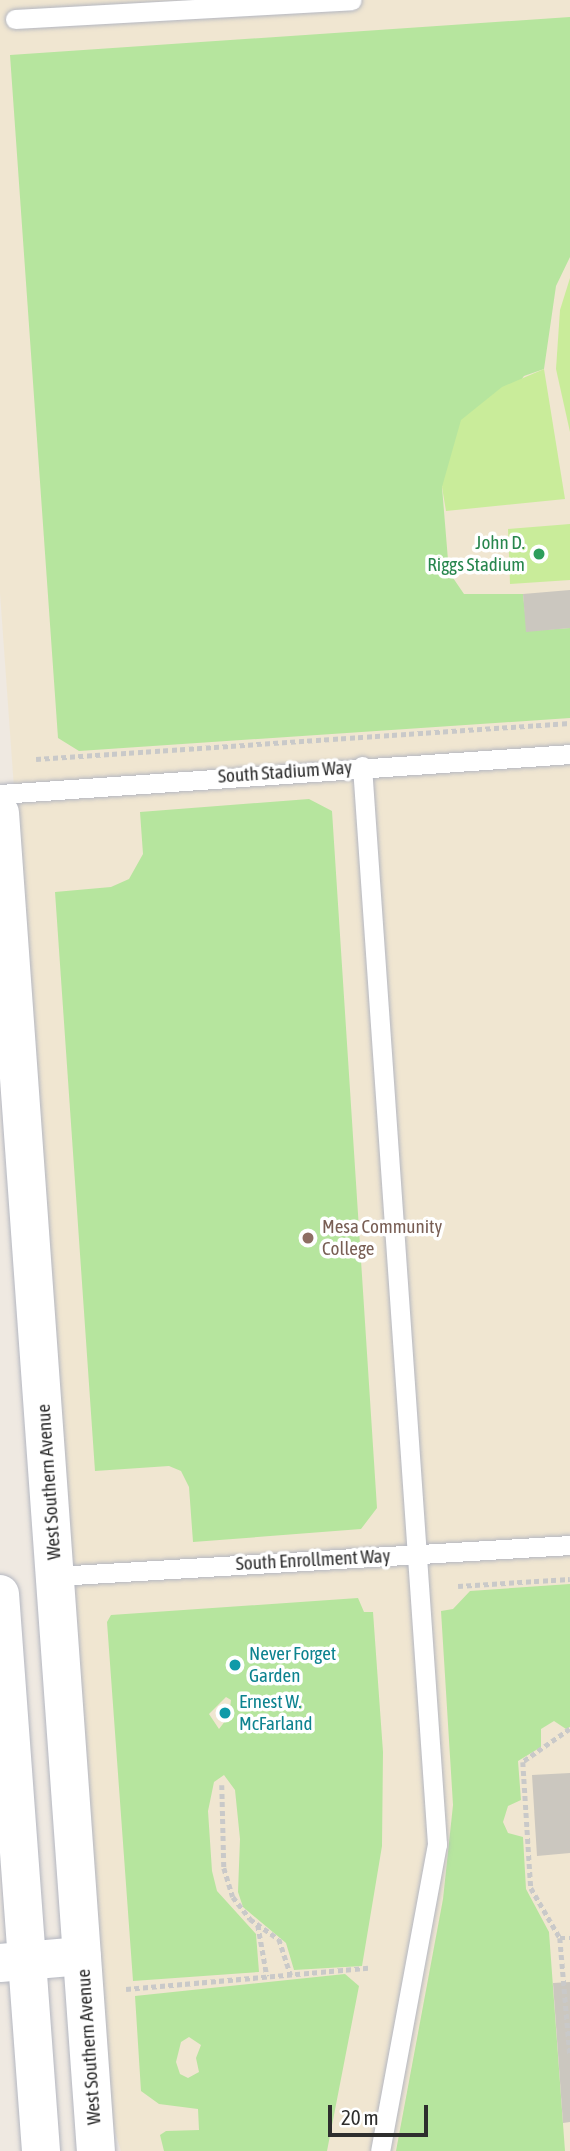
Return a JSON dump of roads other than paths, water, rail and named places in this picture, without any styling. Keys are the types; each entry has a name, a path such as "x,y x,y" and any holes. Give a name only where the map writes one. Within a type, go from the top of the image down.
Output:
{"main road":[{"name":"West Southern Avenue","path":"0,813 96,2151"},
{"path":"0,1594 14,1962 41,2151"},
{"path":"14,1962 82,1956"}],"lane":[{"path":"15,19 351,0"},
{"name":"South Stadium Way","path":"0,794 362,766 570,754"},
{"path":"362,766 437,1844 380,2151"},
{"name":"South Enrollment Way","path":"55,1576 570,1545"}],"place":[{"name":"John D. Riggs Stadium","path":"539,554"},
{"name":"Mesa Community College","path":"308,1238"},
{"name":"Never Forget Garden","path":"235,1665"},
{"name":"Ernest W. McFarland","path":"225,1713"}]}
